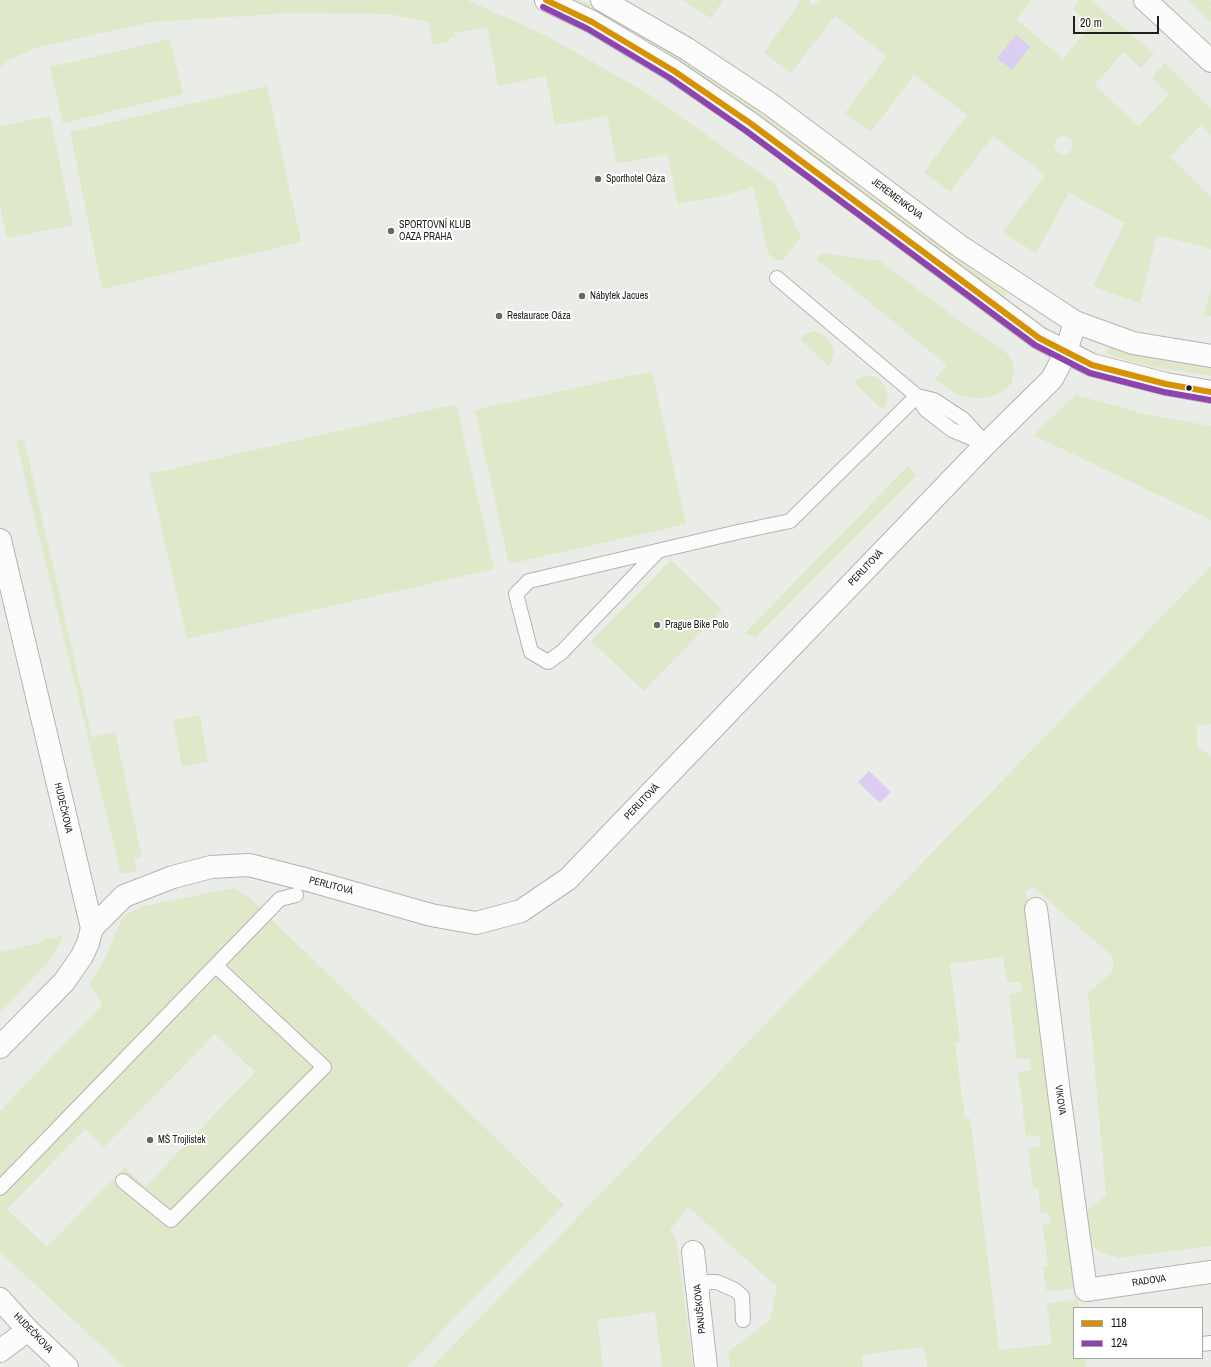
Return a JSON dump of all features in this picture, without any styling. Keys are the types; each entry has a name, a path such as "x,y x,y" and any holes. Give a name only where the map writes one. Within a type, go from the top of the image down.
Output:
{"street":[{"path":"546,0 592,22 693,84 756,128 1039,338 1092,365 1166,384 1211,392"},
{"name":"JEREMENKOVA","path":"602,0 687,49 770,104 961,247 1075,322 1133,343 1211,356"},
{"path":"1145,0 1211,61"},
{"name":"PERLITOVÁ","path":"92,928 124,896 173,877 211,867 250,865 431,915 476,923 521,911 568,879 986,444 1052,379 1066,352 1075,322"},
{"name":"HUDEČKOVA","path":"0,540 92,928"},
{"name":"VIKOVA","path":"1036,909 1086,1290"},
{"path":"0,1047 64,982 88,943 92,928"},
{"name":"PANUŠKOVA","path":"693,1252 706,1367"},
{"name":"RADOVA","path":"1086,1290 1211,1272"},
{"name":"HUDEČKOVA","path":"0,1299 28,1330 67,1367"},
{"path":"0,1351 28,1330"}],"lane":[{"path":"777,278 917,396 926,410 952,430 986,444"},
{"path":"658,551 562,652 548,662 531,652 516,594 529,581 658,551 790,521 917,396"},
{"path":"0,1188 280,899 296,895"},
{"path":"123,1181 171,1220 324,1067 216,966"},
{"path":"699,1299 704,1284 709,1282 717,1282 735,1290 742,1296 743,1320"}],"green space":[{"path":"0,0 467,0 547,36 650,95 774,183 801,237 783,260 775,260 768,253 753,187 731,194 678,204 667,154 617,164 607,116 555,125 546,76 498,86 487,27 454,33 455,37 449,38 449,42 433,45 428,22 389,14 290,13 152,22 35,48 9,60 0,67"},
{"path":"562,0 580,0 593,6 671,52 742,98 863,189 1005,292 1007,295 1004,297 999,297"},
{"path":"682,0 723,0 711,18"},
{"path":"801,0 810,0 810,3 817,5 820,0 1032,0 1016,19 1063,59 1091,24 1073,9 1080,0 1091,0 1154,53 1141,68 1124,52 1094,85 1139,126 1169,94 1152,78 1165,63 1211,109 1211,135 1201,125 1170,157 1211,197 1211,249 1157,235 1140,303 1093,286 1125,223 1069,193 1036,253 1018,242 1003,231 1046,175 993,136 950,192 924,172 967,115 914,75 871,132 845,113 887,56 835,16 791,73 764,53","holes":["1064,136 1071,139 1073,146 1070,152 1063,155 1057,152 1054,145 1057,138"]},
{"path":"1187,0 1209,0 1211,3 1211,22"},
{"path":"170,39 183,94 63,123 50,67"},
{"path":"267,86 301,242 102,289 70,132"},
{"path":"50,116 73,225 7,238 0,206 0,126"},
{"path":"821,253 880,261 950,314 1005,351 1012,361 1014,370 1011,384 1001,392 992,396 976,399 958,395 935,379 947,365 816,259"},
{"path":"1211,288 1211,316 1204,316"},
{"path":"815,331 825,336 830,342 834,352 828,366 800,339 805,334"},
{"path":"1114,346 1165,360 1211,366 1211,376 1148,366 1109,355 1107,352 1108,348"},
{"path":"652,371 686,524 509,564 475,410"},
{"path":"869,375 879,379 884,385 888,395 886,405 882,409 854,382 859,378"},
{"path":"1076,395 1148,415 1211,426 1211,520 1033,435"},
{"path":"456,404 494,569 187,639 149,474"},
{"path":"24,439 92,737 115,732 142,857 134,859 137,871 121,874 16,441"},
{"path":"908,466 917,475 756,637 745,633"},
{"name":"Prague Bike Polo","path":"671,560 722,610 644,691 591,641"},
{"path":"1211,566 1211,724 1197,726 1197,746 1211,756 1211,1246 1119,1258 1103,1253 1095,1248 1086,1233 1083,1214 1106,1195 1088,993 1113,971 1113,957 1033,887 1026,891 1077,1288 1051,1291 1046,1290 1043,1267 1048,1266 1043,1225 1051,1225 1049,1213 1041,1213 1038,1189 1033,1189 1028,1148 1041,1146 1039,1135 1032,1137 1031,1135 1026,1136 1018,1072 1031,1070 1030,1059 1017,1059 1009,995 1022,992 1020,982 1007,982 1003,957 950,964 960,1041 955,1042 965,1119 970,1118 999,1350 1052,1344 1047,1304 1078,1299 1079,1307 1073,1307 1073,1359 1085,1359 1086,1367 927,1367 924,1347 861,1355 863,1367 730,1367 728,1352 770,1320 777,1287 688,1207 670,1230 676,1238 693,1367 662,1367 655,1312 597,1320 603,1367 432,1367"},
{"path":"200,715 208,761 182,767 173,720"},
{"path":"234,888 250,898 564,1205 407,1367 124,1367 0,1252 0,1111 101,1006 101,1000 90,984 107,954 124,916 140,907","holes":["215,1034 255,1072 145,1187 125,1167 47,1247 7,1209 85,1129 104,1147"]},
{"path":"62,936 58,947 48,962 0,1012 0,952"}],"shaded area":[{"path":"1016,35 1030,47 1012,70 997,58"},
{"path":"869,771 891,792 880,803 858,782"}],"transit line":[{"name":"118","path":"546,0 592,22 674,71 750,123 1039,338 1092,365 1166,384 1211,392"},
{"name":"124","path":"543,7 588,29 670,78 745,130 1035,345 1090,373 1164,392 1210,400"}],"place":[{"name":"Sporthotel Oáza","path":"598,179"},
{"name":"SPORTOVNÍ KLUB OAZA PRAHA","path":"391,231"},
{"name":"Nábytek Jacues","path":"582,296"},
{"name":"Restaurace Oáza","path":"499,316"},
{"name":"Prague Bike Polo","path":"657,625"},
{"name":"MŠ Trojlístek","path":"150,1140"}]}
